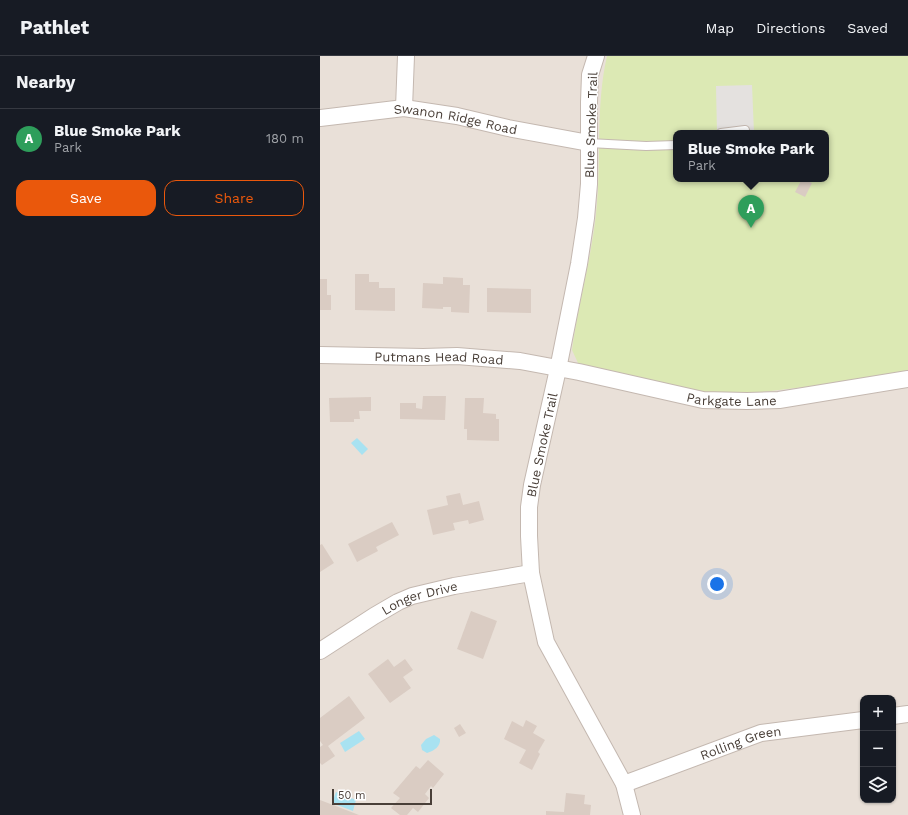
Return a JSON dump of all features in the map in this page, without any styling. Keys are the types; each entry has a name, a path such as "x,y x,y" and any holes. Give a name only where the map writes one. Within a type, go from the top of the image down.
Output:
{"street":[{"path":"404,108 406,56"},
{"name":"Blue Smoke Trail","path":"596,56 590,74 590,143 586,218 579,264 558,369 532,485 529,507 531,573 546,642 624,784 632,815"},
{"name":"Swanon Ridge Road","path":"320,118 404,108 457,116 508,128 590,143"},
{"name":"Putmans Head Road","path":"320,355 422,357 457,356 520,361 558,369"},
{"name":"Parkgate Lane","path":"558,369 579,372 704,400 733,401 779,400 908,379"},
{"name":"Longer Drive","path":"320,651 380,612 412,596 454,586 531,573"},
{"path":"896,716 908,714"},
{"name":"Rolling Green","path":"624,784 761,733 860,720"}],"lane":[{"path":"590,143 646,146 673,145"}],"shaded area":[{"path":"320,56 908,56 908,815 320,815"},
{"path":"752,85 754,130 717,130 716,86"}],"green space":[{"path":"607,56 908,56 908,371 846,382 746,394 709,393 593,369 578,363 572,350 596,214 599,175 601,95"}],"water":[{"path":"357,438 368,449 362,455 351,443"},
{"path":"359,731 365,739 345,752 340,743"},
{"path":"434,735 440,739 440,742 434,750 427,753 422,750 421,745 426,739"},
{"path":"336,792 356,800 353,811 332,803"}],"building":[{"path":"800,182 812,183 805,197 795,192"},
{"path":"355,274 369,274 369,282 379,282 379,288 395,288 395,311 355,310"},
{"path":"443,277 463,278 463,285 470,285 469,313 451,312 451,307 443,307 443,309 422,308 423,283 443,284"},
{"path":"320,279 327,279 327,295 331,295 331,310 320,310"},
{"path":"487,288 531,289 531,313 487,312"},
{"path":"423,396 446,396 445,420 400,419 400,403 416,403 416,408 422,409"},
{"path":"371,397 371,411 359,411 360,419 354,419 354,422 330,422 329,398"},
{"path":"465,398 484,398 483,413 496,414 496,419 499,419 499,441 467,440 467,429 464,429"},
{"path":"460,493 463,505 479,501 484,520 469,524 468,520 453,523 455,530 433,535 427,510 448,505 446,496"},
{"path":"392,522 399,535 376,547 378,551 357,562 348,544"},
{"path":"322,544 334,563 320,572 320,545"},
{"path":"471,611 497,621 483,659 457,649"},
{"path":"388,659 394,667 405,659 413,670 403,677 411,688 390,703 368,674"},
{"path":"349,696 365,718 328,746 335,756 322,765 320,763 320,747 323,745 320,741 320,718"},
{"path":"526,720 537,726 533,733 545,740 538,752 540,754 532,770 519,763 526,750 504,739 512,721 523,727"},
{"path":"460,724 466,733 459,737 454,728"},
{"path":"428,760 444,774 433,788 431,786 425,794 429,798 418,812 413,808 407,815 400,815 391,808 400,798 393,793 416,766 420,769"},
{"path":"566,793 585,795 584,804 591,805 590,815 546,815 546,811 564,812"},
{"path":"320,800 359,815 320,815"}],"place":[{"name":"Blue Smoke Park","path":"751,228"}]}
